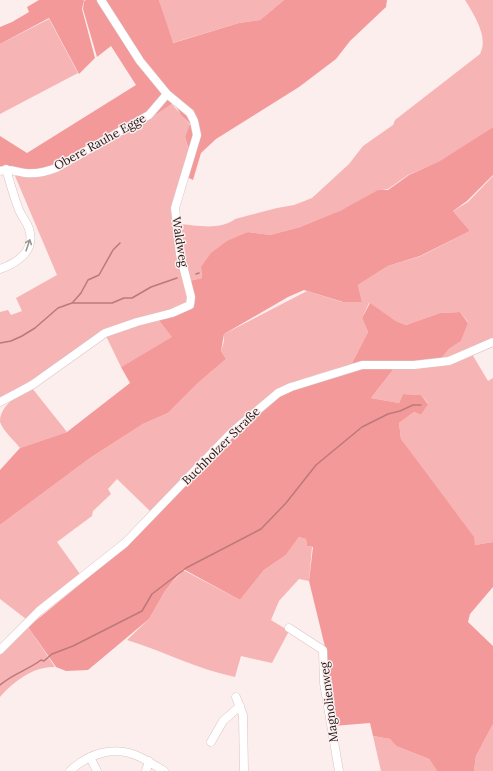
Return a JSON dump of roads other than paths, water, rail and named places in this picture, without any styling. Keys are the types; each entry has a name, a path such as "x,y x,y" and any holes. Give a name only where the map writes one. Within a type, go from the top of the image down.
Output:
{"street":[{"name":"Waldweg","path":"0,402 32,385 105,334 137,322 172,313 190,305 191,298 180,254 175,208 197,134 190,112 167,94 140,61 101,0"},
{"name":"Obere Rauhe Egge","path":"3,170 26,173 42,172 56,168 148,115 167,94"},
{"path":"0,269 14,264 22,256 28,248 31,236 29,228 16,202 3,170"},
{"name":"Buchholzer Straße","path":"0,650 39,611 125,543 232,432 278,393 291,387 362,365 414,365 449,361 493,342"},
{"name":"Magnolienweg","path":"289,628 323,650 324,683 339,771"},
{"path":"236,697 240,706 243,722 244,771"},
{"path":"211,742 217,730 228,716 240,706"},
{"path":"228,716 243,722"},
{"path":"70,771 90,757 110,751 126,752 149,761 164,771"},
{"path":"90,757 97,771"},
{"path":"146,771 149,761"}],"waterway":[{"path":"73,302 81,293 88,280 99,275 113,250 120,243"},
{"path":"0,343 11,341 22,336 35,328 58,308 72,303 112,303 124,298 132,298 151,287 177,278"},
{"path":"0,685 10,677 41,660 44,661 52,654 73,646 142,611 152,594 186,568 261,529 286,503 316,465 362,427 388,414 400,411 413,405 421,405"}]}
